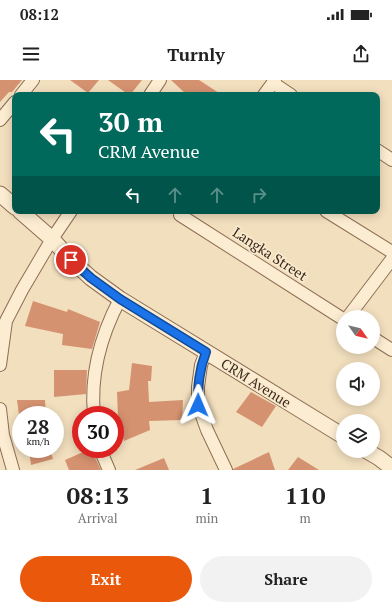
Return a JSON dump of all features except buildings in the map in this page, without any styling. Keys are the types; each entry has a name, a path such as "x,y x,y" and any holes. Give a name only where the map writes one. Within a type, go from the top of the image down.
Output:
{"street":[{"path":"23,92 33,80"},
{"path":"152,92 160,80"},
{"path":"266,92 274,82 287,92"},
{"path":"0,120 12,106"},
{"path":"380,152 392,160"},
{"path":"0,194 12,204"},
{"name":"CRM Avenue","path":"23,214 52,239 71,260 91,278 120,299 336,432"},
{"path":"0,365 6,321 22,290 52,239 69,214"},
{"name":"Langka Street","path":"184,214 336,314"},
{"path":"331,214 392,252"},
{"path":"353,310 392,260"},
{"path":"93,406 94,383 100,346 107,325 120,299"},
{"path":"380,342 392,350"},
{"path":"206,352 201,365 198,387 198,405 207,430 226,470"},
{"path":"0,409 3,435 13,470"},
{"path":"103,458 109,470"},
{"path":"379,458 392,468"}],"route":[{"path":"71,260 91,278 120,299 206,352 201,365 198,387 198,405"}]}
